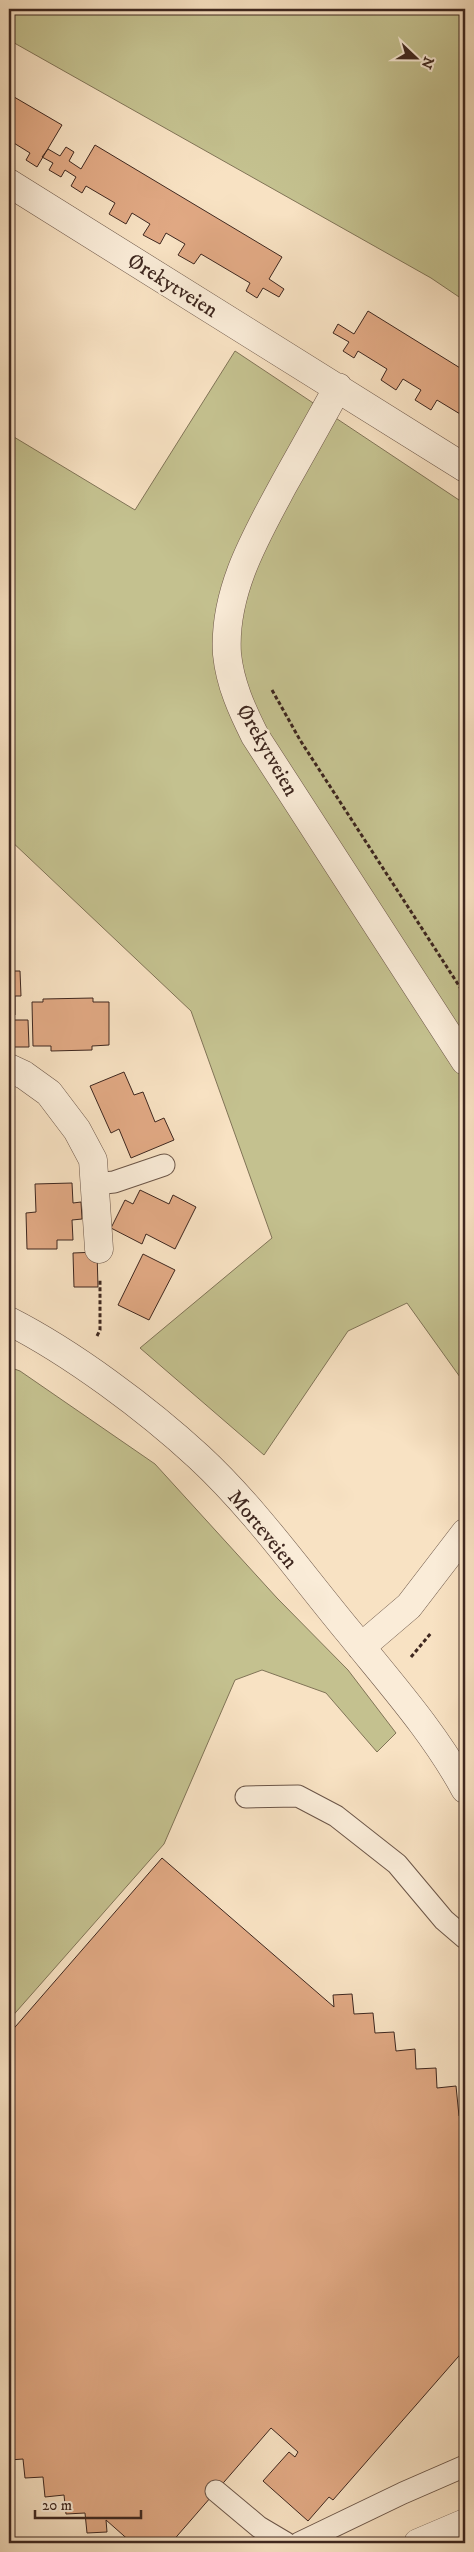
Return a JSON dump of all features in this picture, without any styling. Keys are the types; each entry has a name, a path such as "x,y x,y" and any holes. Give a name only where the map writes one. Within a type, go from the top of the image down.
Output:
{"street":[{"name":"Ørekytveien","path":"9,183 465,468"},
{"name":"Ørekytveien","path":"338,387 254,539 240,571 227,632 232,682 241,707 255,736 465,1061"},
{"path":"9,1068 24,1074 49,1093 77,1130 93,1160 99,1249"},
{"name":"Morteveien","path":"9,1321 92,1373 167,1430 200,1458 258,1521 415,1712 465,1790"},
{"path":"361,1647 409,1606 465,1533"},
{"path":"418,2543 465,2523"}],"lane":[{"path":"95,1184 114,1182 164,1165"},
{"path":"246,1797 298,1796 336,1816 397,1864 444,1920 465,1938"},
{"path":"299,2543 403,2493 465,2466"},
{"path":"216,2491 258,2527 286,2543"}],"path":[{"path":"270,686 300,740 465,995"},
{"path":"96,1338 100,1330 99,1249"}],"shaded area":[{"path":"9,9 465,9 465,301 431,278 9,40"},
{"path":"235,351 465,504 465,1384 407,1303 348,1331 264,1455 140,1348 272,1238 191,1011 9,839 9,434 135,510"},
{"path":"9,1367 20,1371 155,1464 277,1598 348,1670 396,1733 377,1752 326,1693 262,1670 235,1680 164,1844 9,2020"}],"building":[{"path":"9,94 62,125 37,167 26,160 30,153 9,140"},
{"path":"95,145 282,257 269,279 284,289 279,297 263,288 257,298 246,291 250,283 201,254 194,264 178,255 185,244 166,233 160,244 143,235 150,224 132,213 126,224 109,214 115,203 86,186 82,193 71,186 76,177 65,170 61,177 49,170 53,163 42,157 48,149 60,156 66,147 74,152 69,161 81,169"},
{"path":"368,311 465,371 465,417 437,400 431,410 415,400 421,390 403,379 396,390 381,380 387,369 358,351 354,358 343,351 349,342 333,333 338,324 354,334"},
{"path":"13,950 14,971 20,971 21,996 15,996 15,1015 9,1015 9,951"},
{"path":"93,998 93,1002 109,1002 109,1045 92,1046 92,1050 51,1051 51,1046 33,1046 32,1002 43,1002 43,999"},
{"path":"9,1020 28,1020 29,1047 9,1047"},
{"path":"124,1072 134,1095 143,1092 155,1122 164,1118 174,1140 131,1158 119,1129 111,1133 90,1086"},
{"path":"9,1150 12,1150 13,1174 9,1174"},
{"path":"72,1183 73,1203 81,1202 82,1219 72,1220 73,1240 57,1240 57,1249 27,1249 26,1213 36,1212 35,1184"},
{"path":"140,1190 169,1204 173,1195 196,1207 175,1249 146,1234 142,1244 111,1228 125,1200 133,1204"},
{"path":"97,1252 98,1287 74,1287 73,1253"},
{"path":"143,1254 175,1270 149,1320 118,1305"},
{"path":"162,1858 334,2007 333,1995 352,1994 354,2014 373,2013 375,2033 394,2032 396,2051 415,2049 416,2069 436,2068 437,2088 456,2086 459,2116 465,2121 465,2349 333,2500 329,2497 308,2521 263,2481 289,2452 295,2457 298,2452 271,2428 171,2543 132,2543 106,2520 107,2532 87,2533 85,2513 66,2514 64,2495 45,2497 43,2477 25,2478 23,2459 9,2460 9,2034"}]}
